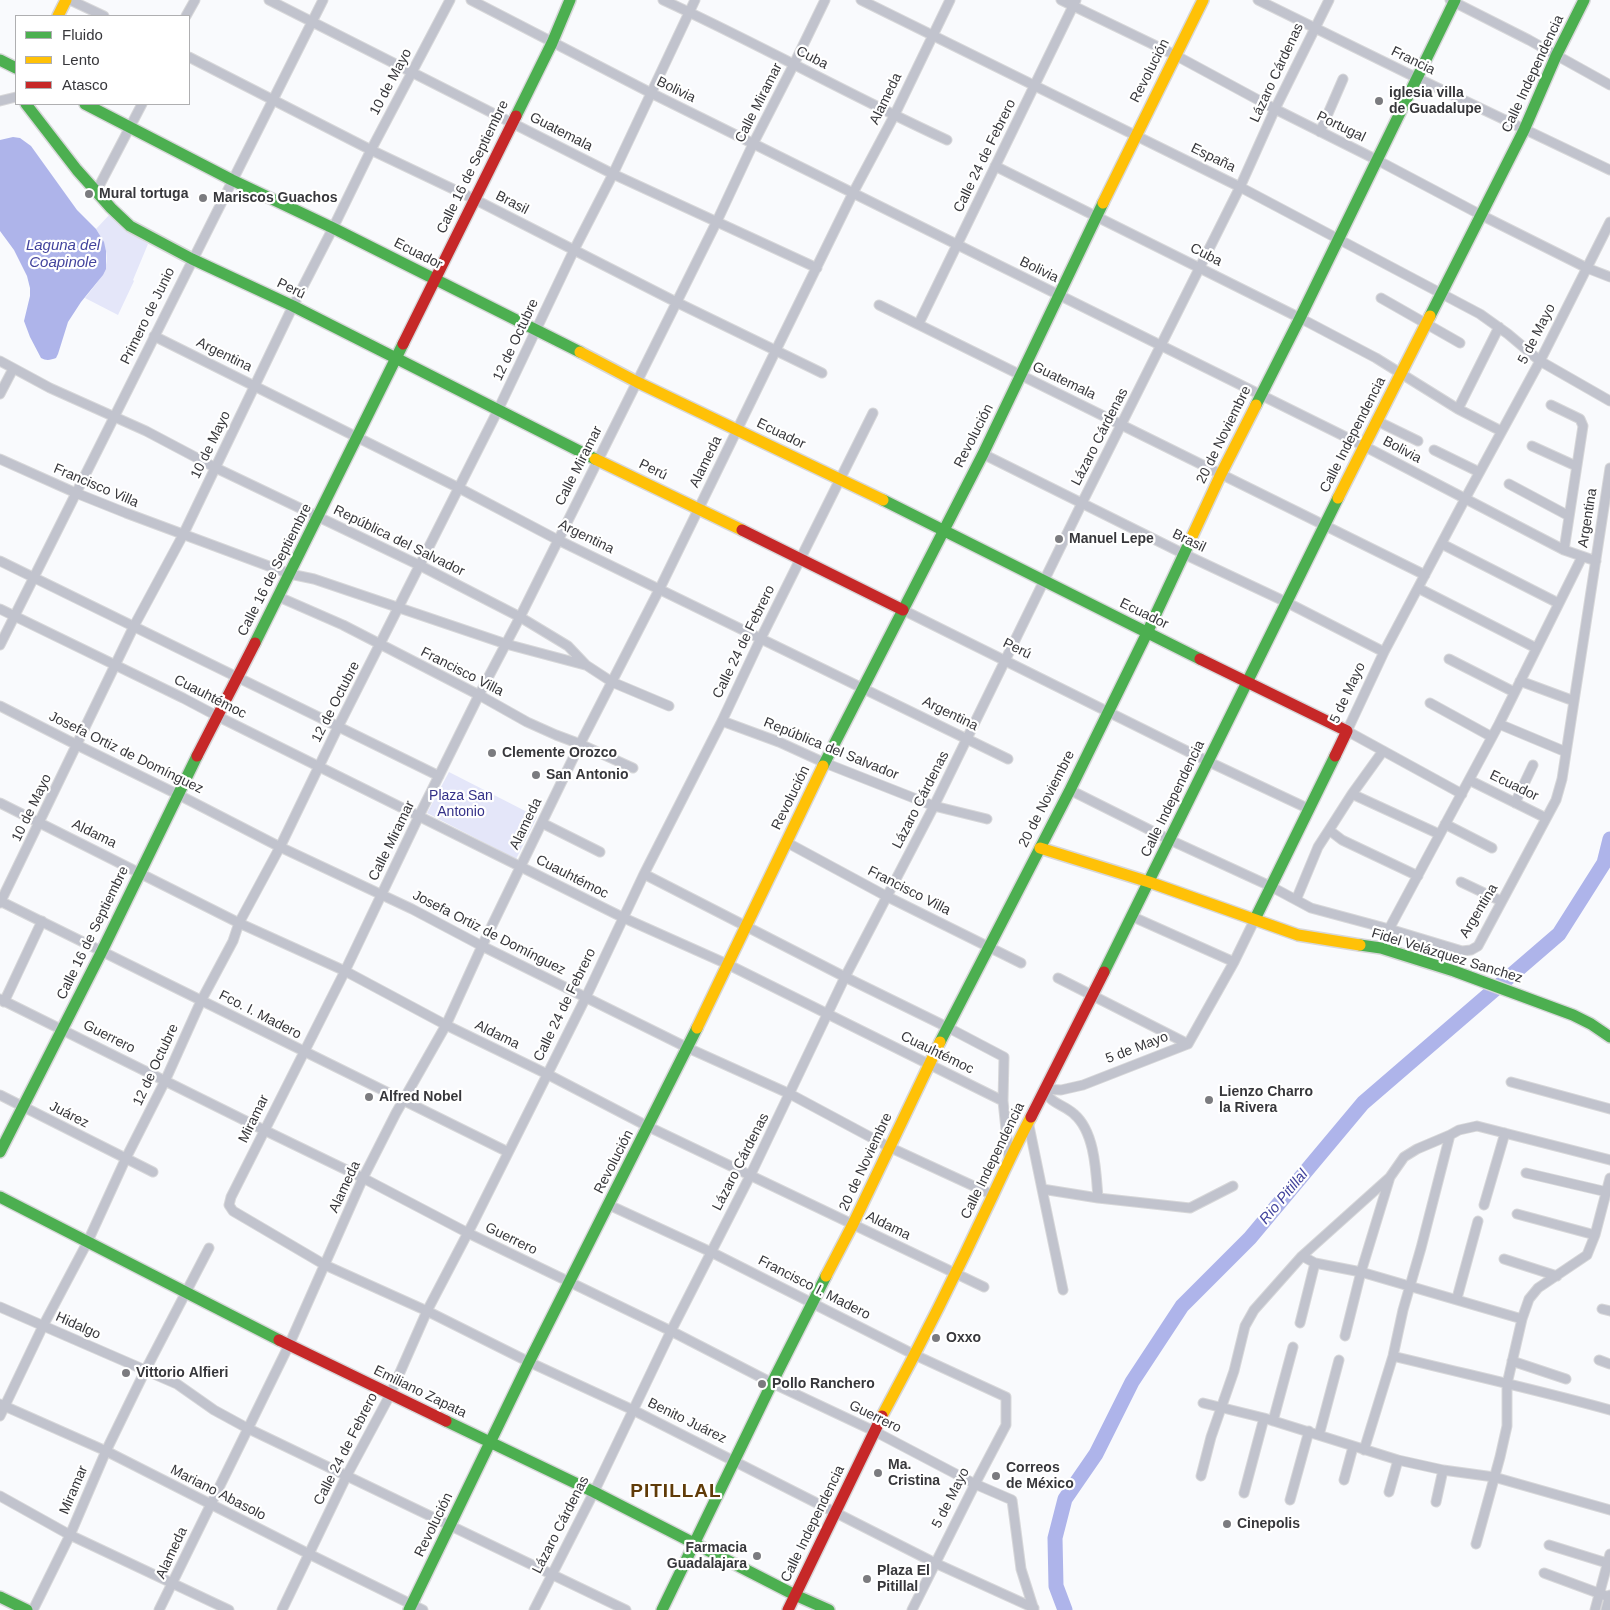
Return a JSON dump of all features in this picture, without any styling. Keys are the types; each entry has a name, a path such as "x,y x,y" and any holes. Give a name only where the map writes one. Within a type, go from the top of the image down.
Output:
{"street":[{"path":"59,15 68,0 102,15"},
{"path":"186,15 194,0"},
{"name":"Guatemala","path":"269,0 312,20 613,174 817,268"},
{"name":"Primero de Junio","path":"0,645 322,0"},
{"name":"10 de Mayo","path":"0,902 134,626 183,535 216,468 370,150 450,0"},
{"name":"Bolivia","path":"471,0 753,144 1364,446 1564,550 1596,561"},
{"name":"Calle 16 de Septiembre","path":"0,1152 102,951 217,716 279,597 552,43 570,0"},
{"name":"Cuba","path":"663,0 794,64 894,116 947,140"},
{"name":"12 de Octubre","path":"0,1416 2,1405 88,1242 201,1001 233,942 239,923 280,847 318,766 498,410 696,0"},
{"name":"Calle Miramar","path":"357,944 479,695 520,617 826,0"},
{"name":"España","path":"861,0 1240,187 1480,314 1540,361 1610,401"},
{"name":"Alameda","path":"159,1610 289,1345 363,1178 403,1100 446,1025 482,946 580,744 660,588 853,193 894,116 950,0"},
{"name":"Portugal","path":"1061,0 1074,3 1481,215 1587,268 1610,277"},
{"name":"Revolución","path":"410,1607 529,1362 649,1128 786,842 983,454 1135,135 1203,0"},
{"name":"Francia","path":"1258,0 1610,170"},
{"name":"Lázaro Cárdenas","path":"534,1610 594,1492 671,1331 750,1176 845,977 934,806 1082,503 1240,187 1275,109 1328,0"},
{"name":"Calle Independencia","path":"788,1610 874,1431 915,1355 1009,1158 1170,840 1207,760 1440,293 1524,130 1556,56 1584,0"},
{"path":"1453,1 1610,85"},
{"name":"20 de Noviembre","path":"662,1610 772,1383 853,1224 928,1064 1070,790 1147,633 1221,474 1300,318 1453,1"},
{"name":"Calle 24 de Febrero","path":"919,323 1074,3"},
{"name":"Brasil","path":"190,58 370,150 474,199 676,302 822,373"},
{"path":"0,60 15,68"},
{"path":"1320,132 1343,79"},
{"path":"0,101 15,97"},
{"name":"Perú","path":"27,105 77,170 130,226 192,259 293,306 597,460 1309,809"},
{"name":"Ecuador","path":"87,105 232,180 536,329 637,382 840,478 1247,683 1347,731 1462,794"},
{"path":"96,192 142,105"},
{"name":"Cuba","path":"995,166 1300,318 1376,358 1458,409 1501,431"},
{"name":"5 de Mayo","path":"1044,1090 1061,1090 1083,1085 1188,1044 1234,962 1384,652 1540,361 1610,222"},
{"path":"1381,298 1460,344"},
{"name":"Guatemala","path":"879,304 1425,575"},
{"path":"1458,409 1499,327"},
{"name":"Argentina","path":"154,336 459,488 558,540 1008,759"},
{"name":"República del Salvador","path":"0,361 50,388 146,431 216,468 419,565 520,617 568,646 586,665 612,682 669,706"},
{"path":"0,394 13,369"},
{"path":"1551,406 1580,420 1582,423 1564,550"},
{"name":"Calle 24 de Febrero","path":"282,1610 347,1475 390,1395 428,1311 586,997 644,874 722,721 800,558 873,413"},
{"path":"1377,421 1418,441"},
{"path":"1532,446 1576,466"},
{"path":"1434,450 1479,472"},
{"name":"Brasil","path":"983,454 1384,652"},
{"name":"Francisco Villa","path":"0,459 76,493 290,574 314,579 506,644 586,665"},
{"name":"Argentina","path":"1070,790 1170,840 1270,886 1311,908 1462,951 1471,950 1478,946 1556,800 1562,779 1610,468"},
{"path":"1509,484 1569,516"},
{"path":"1442,544 1558,603"},
{"path":"1389,929 1499,724 1582,557"},
{"path":"0,561 439,776"},
{"path":"1418,588 1536,648"},
{"name":"Francisco Villa","path":"279,597 343,626 528,722 633,768"},
{"name":"Cuauhtémoc","path":"0,608 624,918 727,964 1002,1101"},
{"path":"1449,659 1514,692"},
{"path":"1520,680 1574,701"},
{"path":"1430,703 1492,737"},
{"name":"Josefa Ortiz de Domínguez","path":"0,706 280,847 381,894 688,1048 790,1094 889,1147 993,1195"},
{"name":"República del Salvador","path":"722,721 779,742 934,806 987,819"},
{"path":"1499,724 1566,752"},
{"path":"1296,900 1318,847 1352,794 1384,751"},
{"path":"1515,803 1533,764"},
{"name":"Ecuador","path":"1469,780 1546,818"},
{"path":"1352,794 1439,834"},
{"name":"Aldama","path":"0,803 239,923 345,971 446,1025 547,1074 649,1128 984,1287"},
{"path":"542,823 600,852"},
{"path":"1445,824 1492,848"},
{"path":"1329,830 1342,840 1418,876"},
{"name":"Francisco Villa","path":"786,842 886,896 1021,963"},
{"name":"Fidel Velázquez Sanchez","path":"1040,848 1149,882 1298,935 1381,948 1454,971 1530,998 1591,1024 1610,1038"},
{"path":"644,874 1004,1057 1002,1101 1009,1158"},
{"path":"1460,882 1501,902"},
{"name":"Fco. I. Madero","path":"0,902 508,1152"},
{"path":"1131,916 1234,962"},
{"path":"2,1001 42,921"},
{"name":"Miramar","path":"325,1265 230,1209 229,1205 231,1197 357,944"},
{"path":"1058,978 1188,1044"},
{"name":"Guerrero","path":"2,1001 363,1178 468,1233 671,1331 772,1383 874,1431 975,1484 1012,1500 1021,1569 1034,1609"},
{"path":"1511,1082 1610,1109"},
{"path":"1044,1090 1054,1103 1074,1114 1086,1130 1095,1162 1098,1198"},
{"name":"Juárez","path":"0,1095 153,1172"},
{"path":"1028,1121 1063,1290"},
{"path":"1201,1476 1221,1407 1234,1371 1244,1326 1254,1310 1302,1256 1390,1177 1404,1158 1417,1149 1459,1130 1477,1126 1610,1160"},
{"path":"1484,1205 1505,1133"},
{"path":"1364,1450 1393,1356 1450,1135"},
{"path":"1526,1173 1607,1192"},
{"path":"1345,1336 1361,1272 1390,1177"},
{"path":"1476,1544 1500,1457 1506,1426 1507,1384 1522,1319 1529,1299 1538,1288 1587,1255 1606,1211 1610,1178"},
{"path":"1042,1189 1098,1198 1190,1208 1234,1186"},
{"name":"Emiliano Zapata","path":"0,1197 289,1345 594,1492 694,1544 830,1610"},
{"name":"Francisco I. Madero","path":"609,1205 711,1252 915,1355 1006,1397"},
{"path":"1517,1214 1595,1235"},
{"path":"1457,1298 1478,1221"},
{"name":"Miramar","path":"33,1610 70,1535 106,1451 209,1248"},
{"path":"1302,1256 1315,1263 1361,1272 1410,1285 1522,1319"},
{"path":"1504,1259 1557,1276"},
{"path":"1300,1323 1315,1263"},
{"name":"Benito Juárez","path":"325,1265 428,1311 529,1362 633,1410 935,1563 1034,1609"},
{"name":"Hidalgo","path":"0,1307 177,1384 214,1410 247,1428 626,1610"},
{"path":"1244,1493 1293,1347"},
{"path":"1393,1356 1545,1392 1610,1410"},
{"path":"1319,1435 1339,1360"},
{"path":"1599,1360 1610,1364"},
{"path":"1512,1361 1566,1379"},
{"name":"5 de Mayo","path":"912,1610 1006,1425 1006,1397"},
{"path":"1203,1403 1268,1419 1398,1460 1443,1470 1494,1477 1610,1510"},
{"name":"Mariano Abasolo","path":"2,1405 106,1451 410,1607 423,1610"},
{"path":"1290,1500 1308,1431"},
{"path":"1344,1480 1353,1447"},
{"path":"1389,1492 1398,1460"},
{"path":"1436,1502 1443,1470"},
{"path":"0,1496 70,1535 229,1610"},
{"path":"1549,1545 1609,1560 1595,1610"},
{"path":"1544,1573 1610,1596 1606,1610"},
{"path":"0,1597 27,1610"}],"green space":[{"path":"111,213 126,229 148,244 134,281 118,315 85,298 98,281 106,266 106,250 96,229"},
{"name":"Plaza San Antonio","path":"449,772 537,817 516,859 427,813"}],"water":[{"name":"Laguna del Coapinole","path":"13,137 20,138 31,146 77,210 96,229 104,242 106,251 106,269 103,275 81,302 68,322 58,354 56,358 50,360 41,358 30,337 24,321 30,296 27,276 14,250 0,231 0,140"}],"waterway":[{"name":"Rio Pitillal","path":"1065,1610 1056,1586 1055,1538 1065,1499 1096,1454 1132,1382 1182,1306 1250,1238 1363,1103 1559,934 1604,863 1610,839"}],"traffic: fast":[{"path":"516,116 552,43 570,0"},
{"path":"1256,405 1455,0"},
{"path":"1430,316 1524,130 1556,56 1584,0"},
{"path":"0,60 15,68"},
{"path":"27,105 77,170 130,226 192,259 293,306 595,459"},
{"path":"87,105 232,180 333,228 580,352"},
{"path":"823,766 983,454 1103,203"},
{"path":"255,643 403,344"},
{"path":"1104,972 1338,498"},
{"path":"883,500 1200,659"},
{"path":"940,1042 1070,790 1190,541"},
{"path":"0,1152 102,951 197,756"},
{"path":"1255,919 1335,756"},
{"path":"1360,945 1381,948 1454,971 1573,1015 1610,1037"},
{"path":"409,1610 529,1362 697,1028"},
{"path":"0,1197 279,1340"},
{"path":"662,1610 826,1276"},
{"path":"446,1421 594,1492 795,1595 829,1610"},
{"path":"0,1597 27,1610"}],"traffic: slow":[{"path":"58,15 66,0"},
{"path":"1103,203 1203,0"},
{"path":"1338,498 1430,316"},
{"path":"580,352 637,382 883,500"},
{"path":"1190,541 1256,405"},
{"path":"595,459 742,530"},
{"path":"697,1028 823,766"},
{"path":"1040,848 1149,882 1298,935 1360,945"},
{"path":"826,1276 940,1042"},
{"path":"882,1416 939,1307 1031,1117"}],"traffic: jam":[{"path":"403,344 516,116"},
{"path":"742,530 903,610"},
{"path":"197,756 255,643"},
{"path":"1200,659 1347,731 1335,756"},
{"path":"1031,1117 1104,972"},
{"path":"279,1340 446,1421"},
{"path":"788,1610 882,1416"}],"place":[{"name":"iglesia villa de Guadalupe","path":"1379,101"},
{"name":"Mural tortuga","path":"89,194"},
{"name":"Mariscos Guachos","path":"203,198"},
{"name":"Manuel Lepe","path":"1059,539"},
{"name":"Clemente Orozco","path":"492,753"},
{"name":"San Antonio","path":"536,775"},
{"name":"Alfred Nobel","path":"369,1097"},
{"name":"Lienzo Charro la Rivera","path":"1209,1100"},
{"name":"Oxxo","path":"936,1338"},
{"name":"Vittorio Alfieri","path":"126,1373"},
{"name":"Pollo Ranchero","path":"762,1384"},
{"name":"Ma. Cristina","path":"878,1473"},
{"name":"Correos de México","path":"996,1476"},
{"name":"Cinepolis","path":"1227,1524"},
{"name":"Farmacia Guadalajara","path":"757,1556"},
{"name":"Plaza El Pitillal","path":"867,1579"}],"district":[{"name":"PITILLAL","path":"676,1492"}]}
